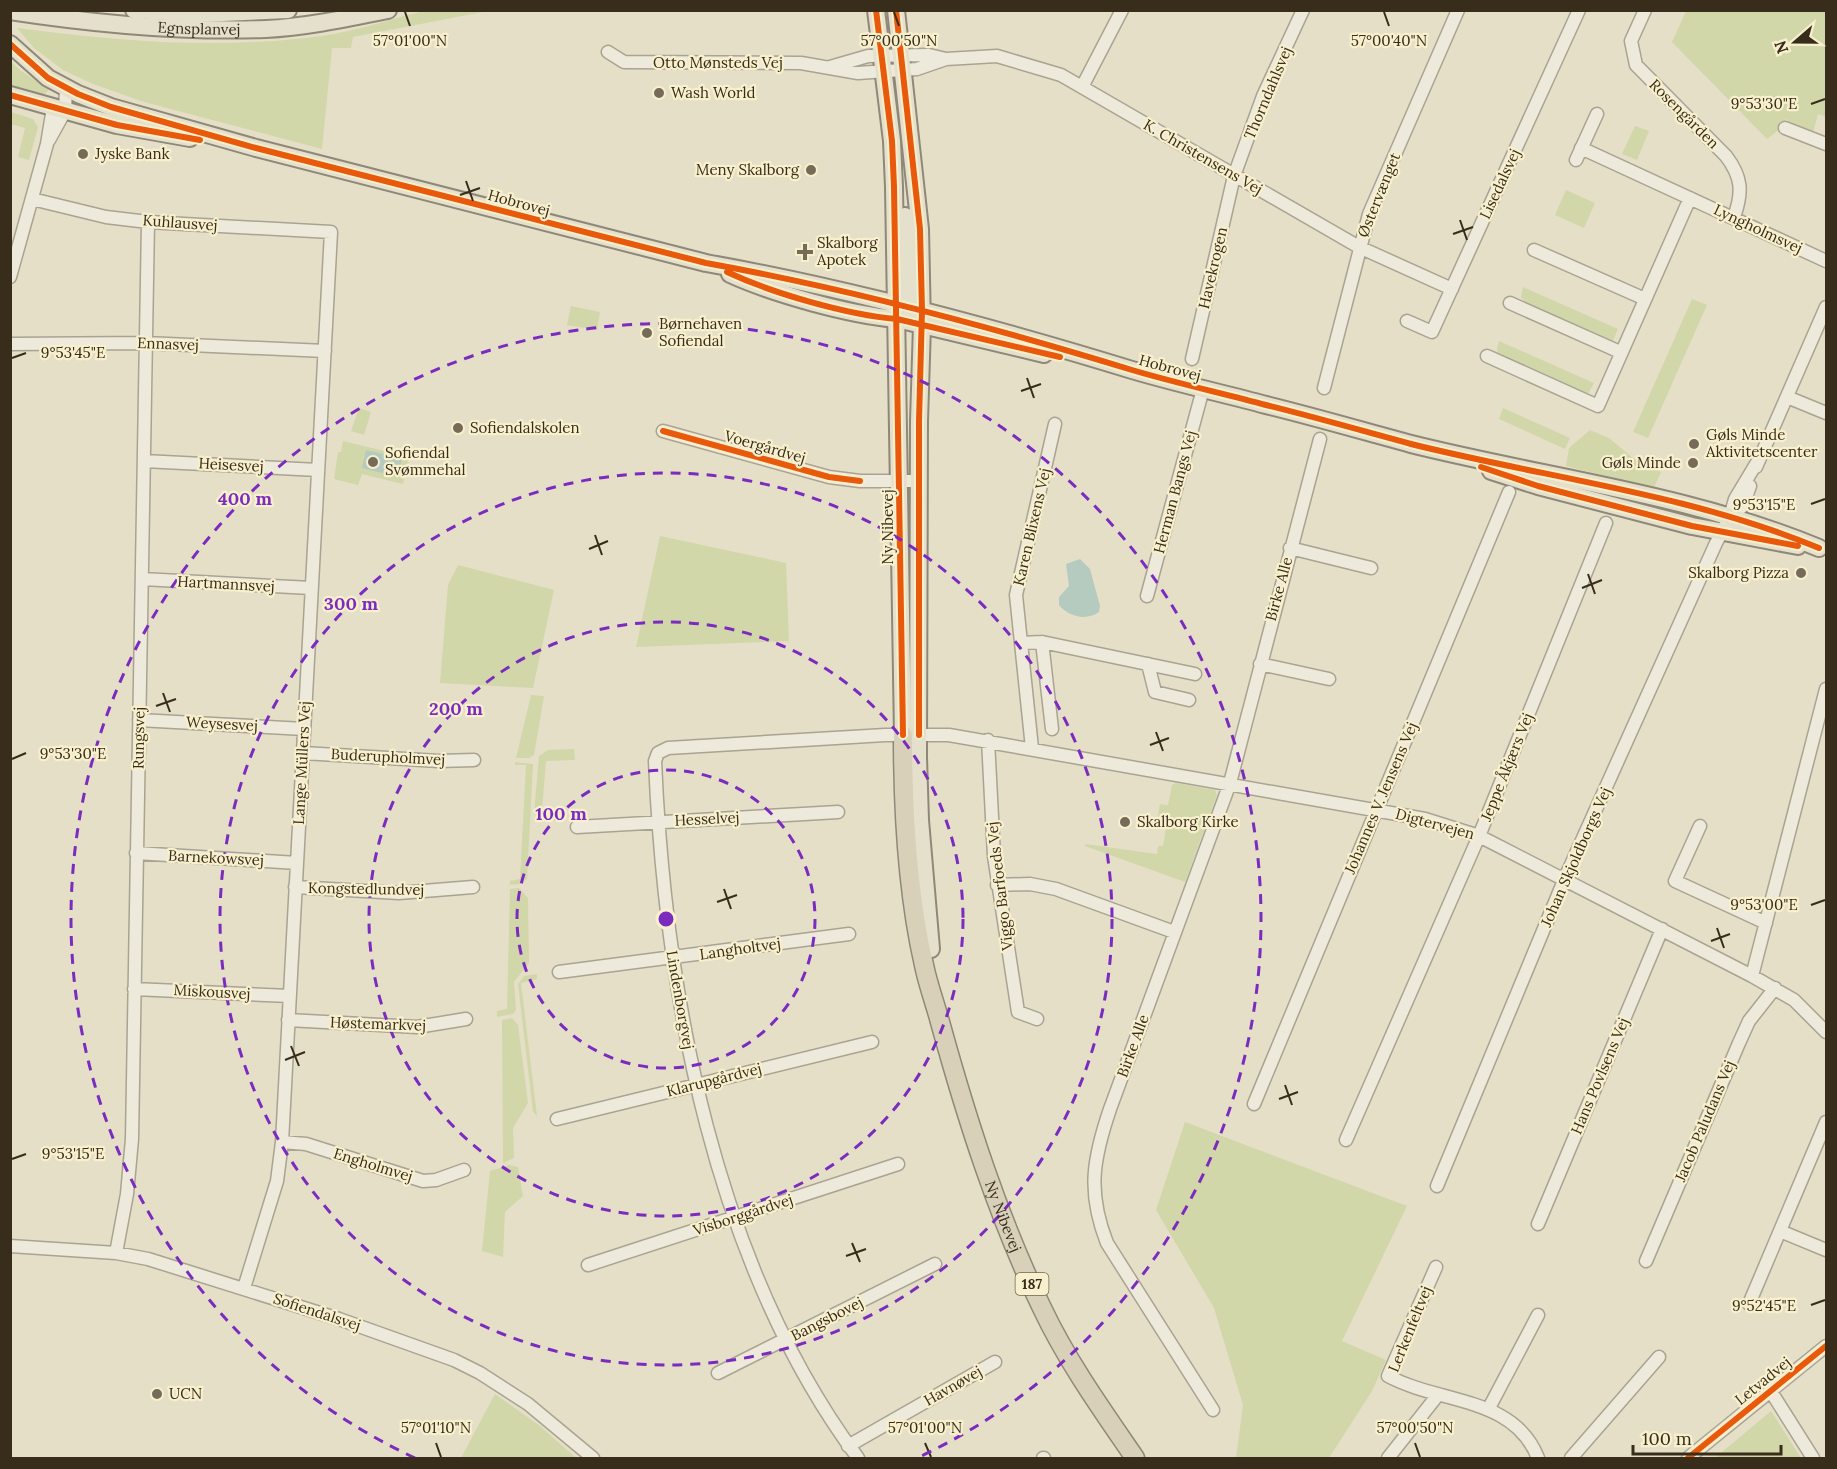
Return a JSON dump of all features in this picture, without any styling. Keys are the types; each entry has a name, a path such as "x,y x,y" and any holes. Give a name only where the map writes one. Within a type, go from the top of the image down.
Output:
{"highway":[{"name":"Ny Nibevej","path":"911,735 906,828 914,907 924,966 959,1095 987,1177 1042,1309 1094,1399 1135,1458"},
{"name":"Ny Nibevej","path":"931,950 940,1022"}],"main road":[{"name":"Egnsplanvej","path":"10,10 158,28 245,29 325,22 388,10"},
{"name":"Egnsplanvej","path":"134,10 200,14 288,10"},
{"name":"187","path":"876,10 893,63 915,184 910,314"},
{"path":"885,10 893,63"},
{"name":"187","path":"896,10 892,141 910,314"},
{"name":"Hobrovej","path":"15,49 34,67 62,103 117,125 256,148 910,314 1070,360 1134,371"},
{"name":"Hobrovej","path":"10,95 62,103 228,138 256,148"},
{"name":"Hobrovej","path":"706,263 758,287 875,317 910,314 1014,334 1134,371 1413,444 1538,486 1692,526 1726,524 1777,543 1823,549"},
{"name":"Ny Nibevej","path":"910,314 919,421 911,735"},
{"name":"Ny Nibevej","path":"910,314 900,481 911,735 931,950"}],"street":[{"path":"1082,87 1122,10"},
{"name":"Thorndahlsvej","path":"1234,176 1263,96 1303,10"},
{"name":"Østervænget","path":"1324,388 1369,214 1458,10"},
{"name":"Lisedalsvej","path":"1407,321 1432,332 1579,10"},
{"name":"Rosengården","path":"1645,10 1631,41 1636,65 1726,156 1737,171 1742,189 1734,218"},
{"name":"Otto Mønsteds Vej","path":"608,52 624,62 801,63 830,67 857,58 893,63"},
{"name":"K. Christensens Vej","path":"893,63 929,67 946,59 997,56 1061,75 1359,247 1452,289"},
{"path":"10,278 47,144 62,103"},
{"name":"Lyngholmsvej","path":"1597,114 1579,154 1690,198 1827,261"},
{"path":"1785,128 1827,144"},
{"name":"Havekrogen","path":"1192,360 1234,176"},
{"path":"1487,356 1598,406 1690,198"},
{"name":"Kuhlausvej","path":"32,199 106,217 148,222 331,232"},
{"name":"Rungsvej","path":"116,1253 127,1194 132,1139 148,222"},
{"name":"Lange Müllers Vej","path":"244,1288 277,1181 282,1142 331,232"},
{"path":"1534,250 1645,299"},
{"path":"1510,303 1620,352"},
{"name":"Johan Skjoldborgs Vej","path":"1437,1186 1565,878 1726,524 1743,506 1759,459 1827,307"},
{"name":"Ennasvej","path":"10,345 146,343 325,351"},
{"name":"Herman Bangs Vej","path":"1147,596 1203,389"},
{"path":"1787,397 1827,413"},
{"name":"Karen Blixens Vej","path":"1032,748 1016,595 1056,424"},
{"name":"Voergårdvej","path":"663,431 829,477 860,481 919,481"},
{"name":"Birke Alle","path":"1213,1410 1107,1243 1098,1219 1094,1197 1096,1154 1174,932 1230,783 1320,439"},
{"name":"Heisesvej","path":"144,461 318,470"},
{"name":"Johannes V. Jensens Vej","path":"1254,1104 1509,492"},
{"name":"Jeppe Åkjærs Vej","path":"1346,1140 1479,836 1606,523"},
{"name":"Birke Alle","path":"1290,548 1371,568"},
{"name":"Hartmannsvej","path":"142,579 311,588"},
{"path":"1021,643 1042,642 1196,674"},
{"path":"1042,642 1052,729"},
{"path":"1148,664 1155,692 1189,700"},
{"path":"1260,664 1329,679"},
{"path":"1752,975 1827,689"},
{"name":"Weysesvej","path":"139,720 304,729"},
{"name":"Digtervejen","path":"911,735 949,735 988,740 1377,809 1425,819 1479,836 1752,975 1775,988 1810,1014 1827,1032"},
{"name":"Lindenborgvej","path":"858,1458 808,1383 785,1340 736,1218 696,1084 671,958 657,822 655,761 658,753 668,748 911,735"},
{"name":"Viggo Barfoeds Vej","path":"988,740 997,885 1018,1012 1037,1019"},
{"name":"Buderupholmvej","path":"303,753 440,761 474,760"},
{"name":"Hesselvej","path":"577,827 838,812"},
{"path":"1700,826 1675,881 1766,923"},
{"name":"Barnekowsvej","path":"136,853 297,863"},
{"path":"997,885 1030,884 1056,889 1174,932"},
{"name":"Kongstedlundvej","path":"295,887 399,893 473,887"},
{"name":"Hans Povlsens Vej","path":"1538,1224 1662,929"},
{"name":"Langholtvej","path":"559,972 849,934"},
{"name":"Miskousvej","path":"134,988 290,996"},
{"name":"Jacob Paludans Vej","path":"1646,1261 1742,1036 1758,1008 1775,988"},
{"name":"Høstemarkvej","path":"288,1020 417,1027 466,1019"},
{"name":"Klarupgårdvej","path":"557,1119 872,1042"},
{"path":"1749,1304 1827,1122"},
{"name":"Engholmvej","path":"282,1142 306,1144 423,1180 464,1170"},
{"name":"Visborggårdvej","path":"588,1265 898,1164"},
{"path":"1780,1231 1827,1250"},
{"name":"Sofiendalsvej","path":"10,1246 116,1253 148,1259 397,1339 475,1370 544,1415 593,1458"},
{"name":"Bangsbovej","path":"718,1373 934,1264"},
{"name":"Lerkenfeltvej","path":"1436,1267 1388,1376 1437,1396 1489,1408 1510,1419 1538,1458"},
{"path":"1489,1408 1538,1315"},
{"name":"Letvadvej","path":"1688,1458 1827,1346"},
{"path":"1571,1458 1659,1357"},
{"name":"Havnøvej","path":"849,1446 995,1362"},
{"name":"Letvadvej","path":"1770,1390 1813,1458"},
{"path":"1388,1458 1437,1396"}],"green space":[{"path":"428,10 488,11 353,37 351,48 332,48 322,149 144,102 93,84 63,70 34,48 17,28 131,40 245,42 335,34"},
{"path":"1686,11 1826,11 1826,117 1818,114 1813,133 1785,119 1780,129 1767,139 1672,42"},
{"path":"10,61 49,89 43,97 11,87"},
{"path":"11,112 33,119 38,127 29,160 18,157 25,128 11,124"},
{"path":"1635,126 1649,131 1637,160 1622,154"},
{"path":"1566,190 1595,203 1584,228 1555,215"},
{"path":"1523,287 1618,329 1613,341 1524,301 1521,297"},
{"path":"1692,299 1707,305 1648,438 1633,432"},
{"path":"571,306 600,312 597,330 567,325"},
{"path":"1499,341 1594,383 1588,394 1499,355 1497,350"},
{"path":"359,408 371,412 364,435 351,431"},
{"path":"1503,408 1570,438 1565,449 1499,419"},
{"path":"1590,430 1609,438 1633,458 1661,472 1654,488 1566,466 1569,448"},
{"name":"Sofiendal Svømmehal","path":"343,441 409,457 403,484 362,474 358,485 334,479 338,452 341,452"},
{"path":"660,536 786,563 789,641 636,647"},
{"path":"458,565 554,590 533,688 440,683 448,585"},
{"path":"531,695 544,696 534,755 529,758 516,758"},
{"path":"574,749 575,760 546,761 541,822 534,814 539,756 548,750"},
{"path":"515,762 533,764 527,879 519,884 510,885 510,881 520,879 526,765 515,765"},
{"path":"1176,783 1215,790 1217,795 1185,882 1085,846 1085,844 1157,854 1158,846 1163,846 1166,828 1156,826 1160,804 1168,805 1172,785"},
{"path":"519,888 528,898 529,963 514,982 516,1010 513,1014 497,1017 497,1011 507,1009 510,889"},
{"path":"537,974 537,979 521,983 537,1116 533,1112 518,984 524,976"},
{"path":"512,1018 518,1025 528,1103 513,1128 514,1158 503,1163 502,1020"},
{"path":"1185,1122 1407,1206 1342,1341 1386,1360 1372,1391 1329,1458 1236,1458 1243,1405 1214,1308 1156,1210"},
{"path":"509,1165 518,1167 523,1196 505,1212 503,1257 482,1251 490,1171"},
{"path":"495,1394 540,1426 576,1458 461,1458"},
{"path":"1771,1411 1801,1458 1715,1458"}],"shaded area":[{"path":"366,450 402,458 398,477 362,468"},
{"path":"1080,559 1090,569 1100,606 1099,612 1083,617 1073,615 1059,605 1059,597 1069,586 1066,564"}],"cycle path":[{"path":"876,10 892,141 894,187 903,735"},
{"path":"896,10 920,229 922,310 919,421 919,735"},
{"path":"10,44 48,78 78,94 111,107 256,148 706,263 921,310 1149,375 1411,444 1669,500 1770,529 1819,548"},
{"path":"10,95 117,125 200,140"},
{"path":"727,272 787,295 833,308 897,319 1060,357"},
{"path":"663,431 829,477 860,481"},
{"path":"1481,467 1538,486 1692,526 1798,546"},
{"path":"1688,1458 1826,1346"}],"place":[{"name":"Wash World","path":"659,93"},
{"name":"Jyske Bank","path":"83,154"},
{"name":"Meny Skalborg","path":"811,170"},
{"name":"Skalborg Apotek","path":"805,252"},
{"name":"Børnehaven Sofiendal","path":"647,333"},
{"name":"Sofiendalskolen","path":"458,428"},
{"name":"Gøls Minde Aktivitetscenter","path":"1694,444"},
{"name":"Sofiendal Svømmehal","path":"373,462"},
{"name":"Gøls Minde","path":"1693,463"},
{"name":"Skalborg Pizza","path":"1801,573"},
{"name":"Skalborg Kirke","path":"1125,822"},
{"name":"UCN","path":"157,1394"}]}
